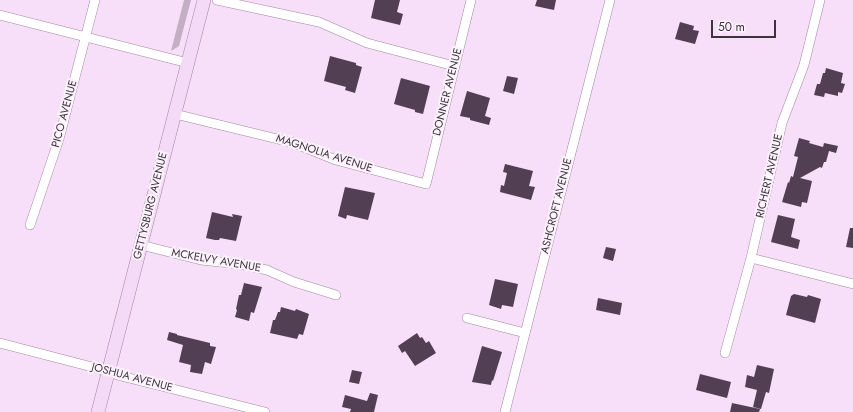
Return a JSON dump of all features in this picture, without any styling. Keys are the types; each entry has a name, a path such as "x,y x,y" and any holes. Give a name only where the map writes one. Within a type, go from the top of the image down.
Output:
{"street":[{"name":"PICO AVENUE","path":"30,225 59,139 95,0"},
{"name":"GETTYSBURG AVENUE","path":"98,412 204,0"},
{"path":"217,0 319,22 367,43 454,66"},
{"name":"DONNER AVENUE","path":"426,184 471,0"},
{"name":"ASHCROFT AVENUE","path":"505,412 610,0"},
{"name":"RICHERT AVENUE","path":"725,353 751,258 782,123 804,65 820,0"},
{"path":"0,15 188,63"},
{"name":"MAGNOLIA AVENUE","path":"174,114 294,143 336,160 426,184"},
{"name":"MCKELVY AVENUE","path":"141,245 201,260 240,264 267,270 294,282 336,295"},
{"path":"751,258 853,284"},
{"path":"468,318 525,333"},
{"name":"JOSHUA AVENUE","path":"0,343 121,376 265,412"}],"shaded area":[{"path":"184,0 191,0 179,46 171,51"}],"building":[{"path":"375,0 400,0 397,12 403,14 400,25 371,18"},
{"path":"537,0 556,0 554,10 535,6"},
{"path":"680,22 694,26 693,30 699,31 695,44 675,39"},
{"path":"330,56 356,63 356,65 362,67 355,93 345,90 346,87 324,81"},
{"path":"826,68 843,73 841,83 845,84 842,93 838,92 838,96 825,93 824,97 814,95 817,84 820,84"},
{"path":"507,76 518,78 514,94 503,91"},
{"path":"401,78 430,86 423,114 394,104"},
{"path":"467,91 490,98 485,116 491,118 489,125 460,116"},
{"path":"799,138 823,147 824,143 838,146 836,153 829,151 826,162 824,162 822,168 820,167 800,178 812,181 807,203 802,202 801,207 782,202 788,182 789,183 791,176 793,177 798,157 794,156"},
{"path":"505,164 533,171 529,186 535,187 531,200 500,192 501,185 504,186 507,173 503,172"},
{"path":"345,187 375,193 368,220 347,215 346,219 338,216"},
{"path":"212,212 233,217 232,214 242,216 236,241 220,238 219,240 215,240 206,238"},
{"path":"778,215 795,219 791,237 800,240 798,249 771,242"},
{"path":"850,228 853,228 853,248 846,247"},
{"path":"606,247 616,249 613,261 603,258"},
{"path":"495,279 518,284 513,307 502,305 501,309 489,305"},
{"path":"244,283 262,287 254,313 251,312 249,321 235,317 239,295 241,295"},
{"path":"794,294 807,297 808,295 821,299 815,323 786,315 791,296"},
{"path":"598,298 622,303 620,315 596,310"},
{"path":"281,307 295,311 296,309 309,314 303,335 299,334 297,339 270,333 273,320 275,320 278,312 280,312"},
{"path":"169,332 210,343 210,346 216,347 211,364 205,362 202,374 190,372 191,365 179,362 183,345 167,340"},
{"path":"417,333 426,343 429,341 436,353 415,366 405,351 402,353 398,346"},
{"path":"482,346 502,352 491,385 472,382"},
{"path":"757,365 774,369 769,393 766,392 761,409 753,407 757,390 745,387 747,375 754,377"},
{"path":"352,370 362,372 359,384 349,382"},
{"path":"700,374 731,382 727,398 696,390"},
{"path":"370,393 378,395 374,412 350,412 351,409 342,407 345,395 367,401"},
{"path":"732,403 760,409 759,412 730,412"}]}
